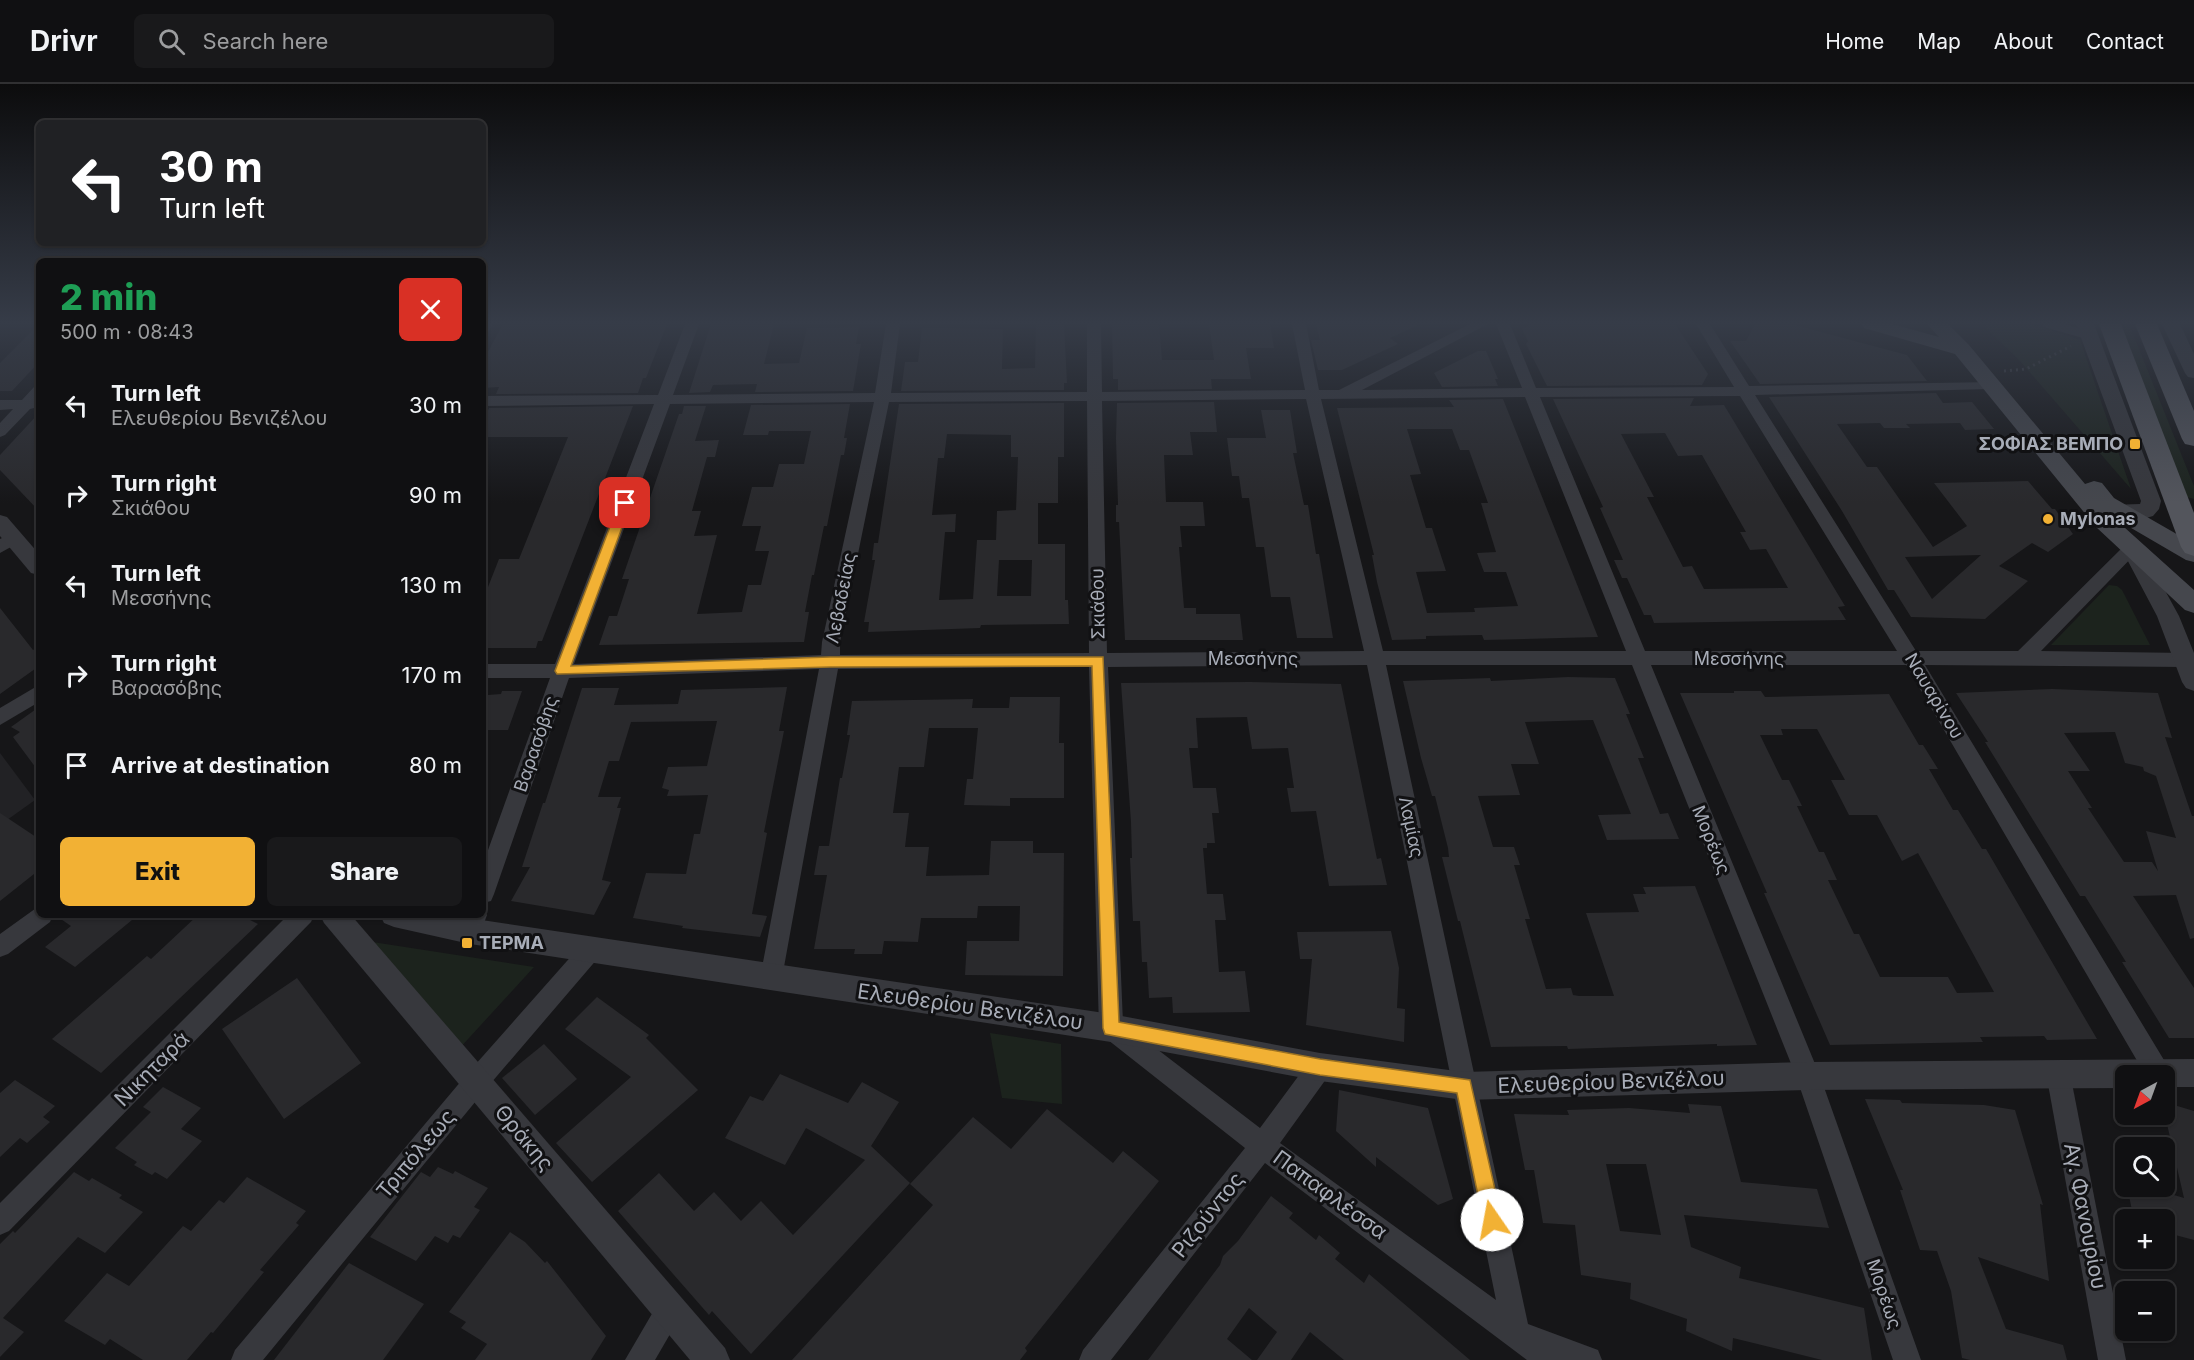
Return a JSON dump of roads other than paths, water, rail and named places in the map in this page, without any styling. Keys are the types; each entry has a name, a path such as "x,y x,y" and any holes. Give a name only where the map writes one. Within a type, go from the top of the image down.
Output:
{"main road":[{"path":"2002,384 2104,522 2194,604"},
{"path":"2004,384 2100,496 2117,510 2194,554"},
{"path":"2120,384 2194,547"},
{"path":"2171,384 2194,439"}],"street":[{"name":"Βαρασόβης","path":"486,886 562,671 669,384"},
{"name":"Λεβαδείας","path":"771,978 830,662 831,642 883,397 883,384"},
{"name":"Σκιάθου","path":"1095,384 1098,661 1111,1028"},
{"name":"Λαμίας","path":"1310,384 1375,658 1516,1332"},
{"path":"1341,394 1362,384"},
{"name":"Μορέως","path":"1528,384 1808,1076 1907,1360"},
{"name":"Ναυαρίνου","path":"1740,384 1911,658 2154,1065"},
{"path":"486,401 1745,391 1833,384"},
{"path":"2113,384 2151,501 2150,508 2145,511 2117,510"},
{"path":"0,405 32,404"},
{"path":"0,432 32,404"},
{"path":"0,522 7,543 36,566"},
{"path":"2023,658 2132,548 2168,616 2194,682"},
{"name":"Μεσσήνης","path":"486,671 562,671 830,662 1375,658 2186,660"},
{"path":"0,718 36,694"},
{"path":"0,947 38,918"},
{"name":"Νικηταρά","path":"0,1222 300,918"},
{"name":"Θράκης","path":"337,918 713,1360"},
{"name":"Ελευθερίου Βενιζέλου","path":"420,918 473,924 590,951 1111,1028 1320,1067 1464,1086 1808,1076 2115,1072"},
{"name":"Τριπόλεως","path":"245,1360 477,1082 590,951"},
{"name":"Παπαφλέσσα","path":"1111,1028 1263,1146 1516,1332 1549,1360"},
{"name":"Ριζούντος","path":"1093,1360 1263,1146 1320,1067"},
{"name":"Ελευθερίου Βενιζέλου","path":"2175,1072 2194,1073"},
{"name":"Αγ. Φανουρίου","path":"2058,1073 2112,1360"},
{"path":"639,1360 670,1310"},
{"path":"1516,1332 1588,1360"}],"place":[{"name":"ΣΟΦΙΑΣ ΒΕΜΠΟ","path":"2135,444"},
{"name":"Mylonas","path":"2048,519"},
{"name":"TΕΡΜΑ","path":"467,943"}]}
